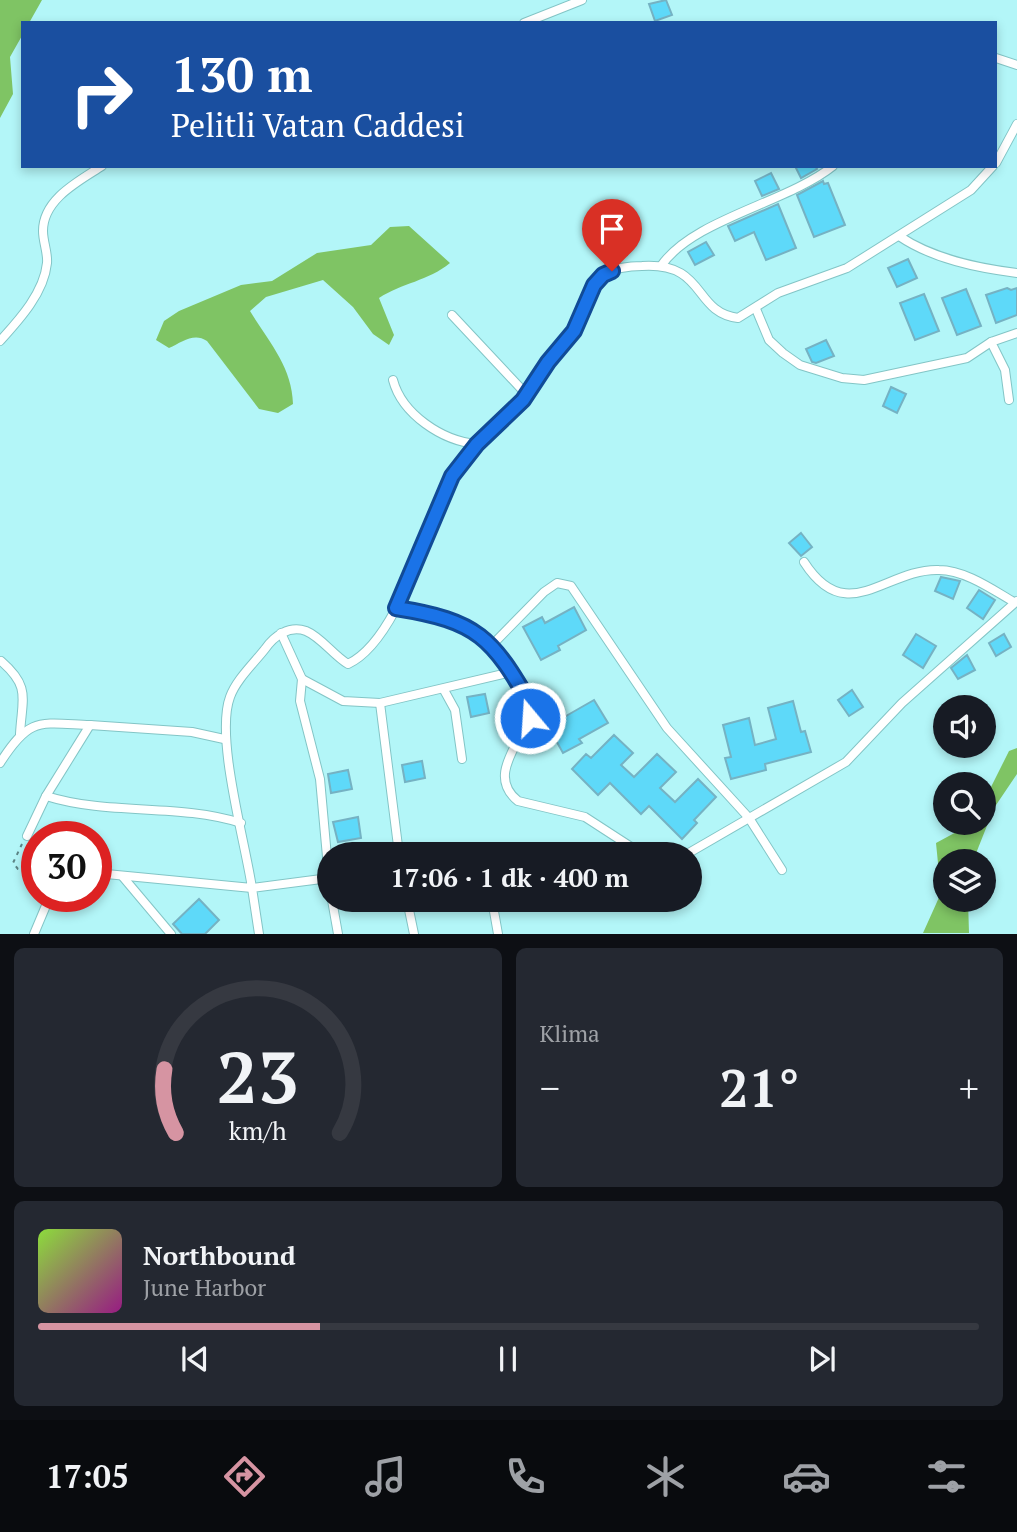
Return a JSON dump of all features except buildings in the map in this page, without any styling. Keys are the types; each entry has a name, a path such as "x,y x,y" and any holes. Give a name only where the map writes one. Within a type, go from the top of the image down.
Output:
{"street":[{"path":"529,21 582,0"},
{"path":"997,58 1017,65"},
{"path":"997,161 1017,124"},
{"path":"0,341 38,290 47,263 43,229 48,210 70,186 99,168"},
{"path":"662,267 672,251 736,216 797,189 830,168"},
{"path":"259,933 224,739 225,714 231,694 270,642 281,633 294,629 307,632 348,664 372,648 396,608 452,476 477,444 507,419 527,395 548,362 574,331 594,285 603,275 641,265 662,267 689,276 715,311 738,318 779,293 847,268 971,191 992,168"},
{"path":"900,236 918,249 938,256 1017,272"},
{"path":"756,309 769,340 783,354 800,365 842,378 864,380 960,359 991,342 1017,333"},
{"path":"452,316 527,395"},
{"path":"991,342 1005,370 1009,400"},
{"path":"393,380 405,406 458,442 477,444"},
{"path":"702,845 846,762 902,703 1016,601 968,578 941,569 913,575 870,592 851,594 834,591 815,579 804,562"},
{"path":"493,644 544,592 557,583 570,586 667,729 748,818 782,870"},
{"path":"396,608 456,621 493,644 512,671 532,707 503,772 505,787 510,795 518,801 585,817 624,842"},
{"path":"281,633 302,679 300,701 322,793 326,842"},
{"path":"1,661 18,675 23,685 20,734"},
{"path":"302,679 343,701 380,703 444,690 512,671"},
{"path":"444,690 458,723 461,759"},
{"path":"380,703 397,842"},
{"path":"0,762 20,734 33,725 90,725 192,732 224,739"},
{"path":"34,821 46,796 90,725"},
{"path":"46,796 122,809 217,815 241,823"},
{"path":"112,875 252,888 317,880"},
{"path":"123,877 172,933"},
{"path":"34,933 43,912"},
{"path":"334,912 338,933"},
{"path":"410,912 414,933"},
{"path":"494,912 498,933"}],"path":[{"path":"21,848 13,863 21,869"}],"green space":[{"path":"0,0 42,0 30,21 21,21 21,38 10,57 13,94 0,118"},
{"path":"409,226 450,263 433,274 379,298 394,335 389,345 373,334 353,307 323,280 266,297 250,311 278,354 292,390 293,404 278,413 259,409 202,338 183,341 169,348 156,340 164,321 179,311 241,285 272,281 317,253 371,245 390,227"},
{"path":"1017,748 1017,774 996,805 996,777 1009,751"},
{"path":"951,835 983,835 978,849 937,849 936,843"},
{"path":"933,911 968,912 969,933 923,933"}],"route":[{"path":"530,718 532,707 493,644 456,621 396,608 452,476 477,444 515,411 556,349 574,331 594,285 603,275 612,271"}]}
